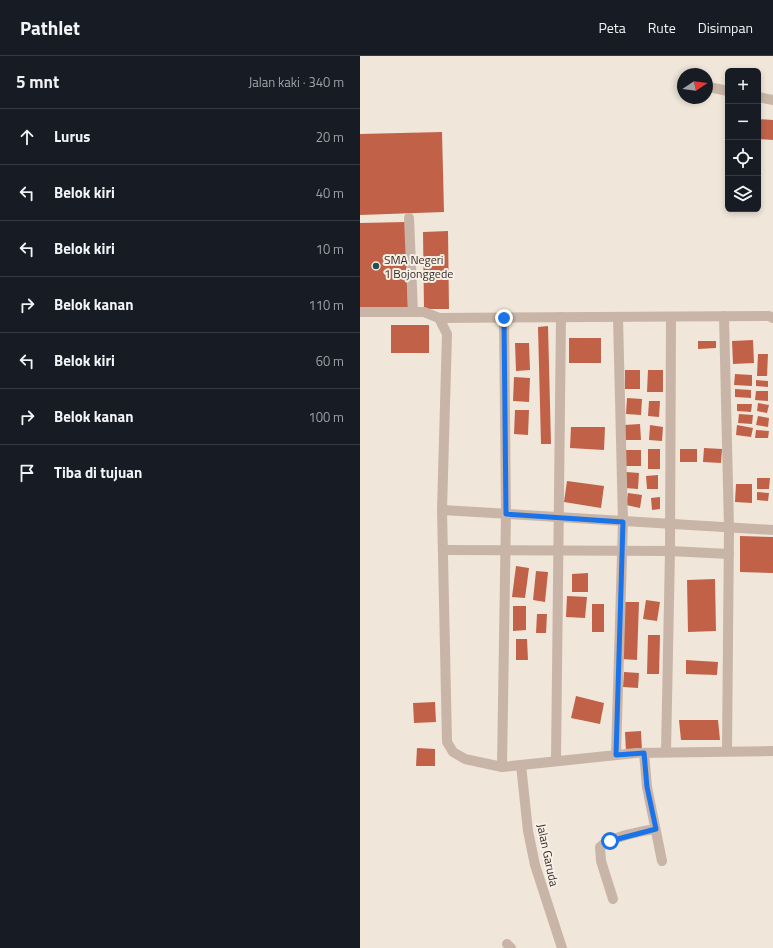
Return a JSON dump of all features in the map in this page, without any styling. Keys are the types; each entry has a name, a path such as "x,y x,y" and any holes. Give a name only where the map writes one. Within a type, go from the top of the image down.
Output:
{"street":[{"path":"713,88 725,90"},
{"path":"761,98 773,100"},
{"path":"410,218 413,312"},
{"path":"360,312 424,312 439,318 618,316 769,316 773,318"},
{"path":"616,755 623,522 618,316"},
{"path":"666,752 671,524 671,316"},
{"path":"724,316 730,528 727,751"},
{"path":"556,761 561,317"},
{"path":"439,318 447,334 442,510 447,742 453,752 466,759 502,767 644,753 773,751"},
{"path":"502,767 506,514 504,318"},
{"path":"442,510 773,530"},
{"path":"444,550 670,551 729,554"},
{"path":"644,753 647,787 662,861"},
{"name":"Jalan Garuda","path":"521,765 528,831 535,864 543,894 562,948"},
{"path":"613,899 602,861 600,846 636,832 656,829"}],"building":[{"path":"761,119 773,120 773,140 761,139"},
{"path":"442,132 444,212 360,215 360,134"},
{"path":"406,222 408,310 360,309 360,223"},
{"path":"448,231 449,309 424,309 423,232"},
{"path":"391,325 429,325 429,353 391,353"},
{"path":"548,326 551,444 541,444 538,327"},
{"path":"569,338 601,338 601,363 569,363"},
{"path":"753,340 754,363 733,364 732,341"},
{"path":"698,341 716,341 716,348 698,349"},
{"path":"515,343 529,343 530,370 516,371"},
{"path":"758,354 768,354 767,376 757,376"},
{"path":"625,370 640,370 640,389 625,389"},
{"path":"648,370 663,370 663,392 647,392"},
{"path":"735,374 752,375 752,386 734,385"},
{"path":"514,377 530,378 529,402 513,401"},
{"path":"756,380 768,381 768,387 756,386"},
{"path":"735,389 751,390 751,398 735,397"},
{"path":"756,391 768,391 768,401 755,400"},
{"path":"627,398 642,399 641,415 626,414"},
{"path":"649,401 660,401 659,417 648,416"},
{"path":"758,403 769,405 767,413 757,411"},
{"path":"737,404 752,404 751,412 737,411"},
{"path":"515,410 529,410 528,435 514,434"},
{"path":"739,414 753,415 752,424 738,423"},
{"path":"758,416 769,418 768,427 756,425"},
{"path":"640,424 641,440 625,440 624,425"},
{"path":"650,425 663,427 662,441 649,440"},
{"path":"737,425 753,428 751,437 736,435"},
{"path":"571,427 605,427 604,450 570,448"},
{"path":"756,430 769,431 768,438 755,438"},
{"path":"704,448 722,449 721,463 703,462"},
{"path":"648,449 660,449 660,469 648,469"},
{"path":"680,449 697,449 697,462 680,462"},
{"path":"625,450 641,450 641,466 625,466"},
{"path":"626,472 639,473 638,489 625,488"},
{"path":"658,475 658,489 647,489 646,476"},
{"path":"757,478 770,478 769,489 757,489"},
{"path":"567,481 604,486 601,508 564,502"},
{"path":"736,484 752,484 752,503 735,502"},
{"path":"757,492 769,493 768,501 757,500"},
{"path":"628,493 642,495 640,508 626,505"},
{"path":"660,497 660,509 652,510 651,498"},
{"path":"740,536 773,537 773,573 740,572"},
{"path":"516,566 529,568 525,598 512,597"},
{"path":"536,571 548,572 545,602 533,600"},
{"path":"588,573 588,592 572,592 572,574"},
{"path":"715,579 716,631 688,632 687,580"},
{"path":"567,596 587,597 585,618 566,617"},
{"path":"646,600 660,602 657,621 643,619"},
{"path":"623,602 639,602 637,660 621,659"},
{"path":"592,604 604,604 604,632 592,632"},
{"path":"513,606 526,606 526,630 513,631"},
{"path":"537,614 547,614 546,633 536,633"},
{"path":"648,635 660,635 659,674 647,674"},
{"path":"516,639 527,639 528,660 516,660"},
{"path":"686,660 718,662 717,675 686,674"},
{"path":"624,672 639,673 638,688 623,687"},
{"path":"576,696 604,703 600,724 571,718"},
{"path":"435,702 436,722 414,723 413,703"},
{"path":"679,720 718,720 720,740 681,740"},
{"path":"641,731 642,751 626,752 625,732"},
{"path":"417,748 435,749 435,766 416,766"}],"place":[{"name":"SMA Negeri 1 Bojonggede","path":"376,266"}],"route":[{"path":"504,318 506,514 623,522 616,755 644,753 647,787 656,829 636,832 610,841"}]}
